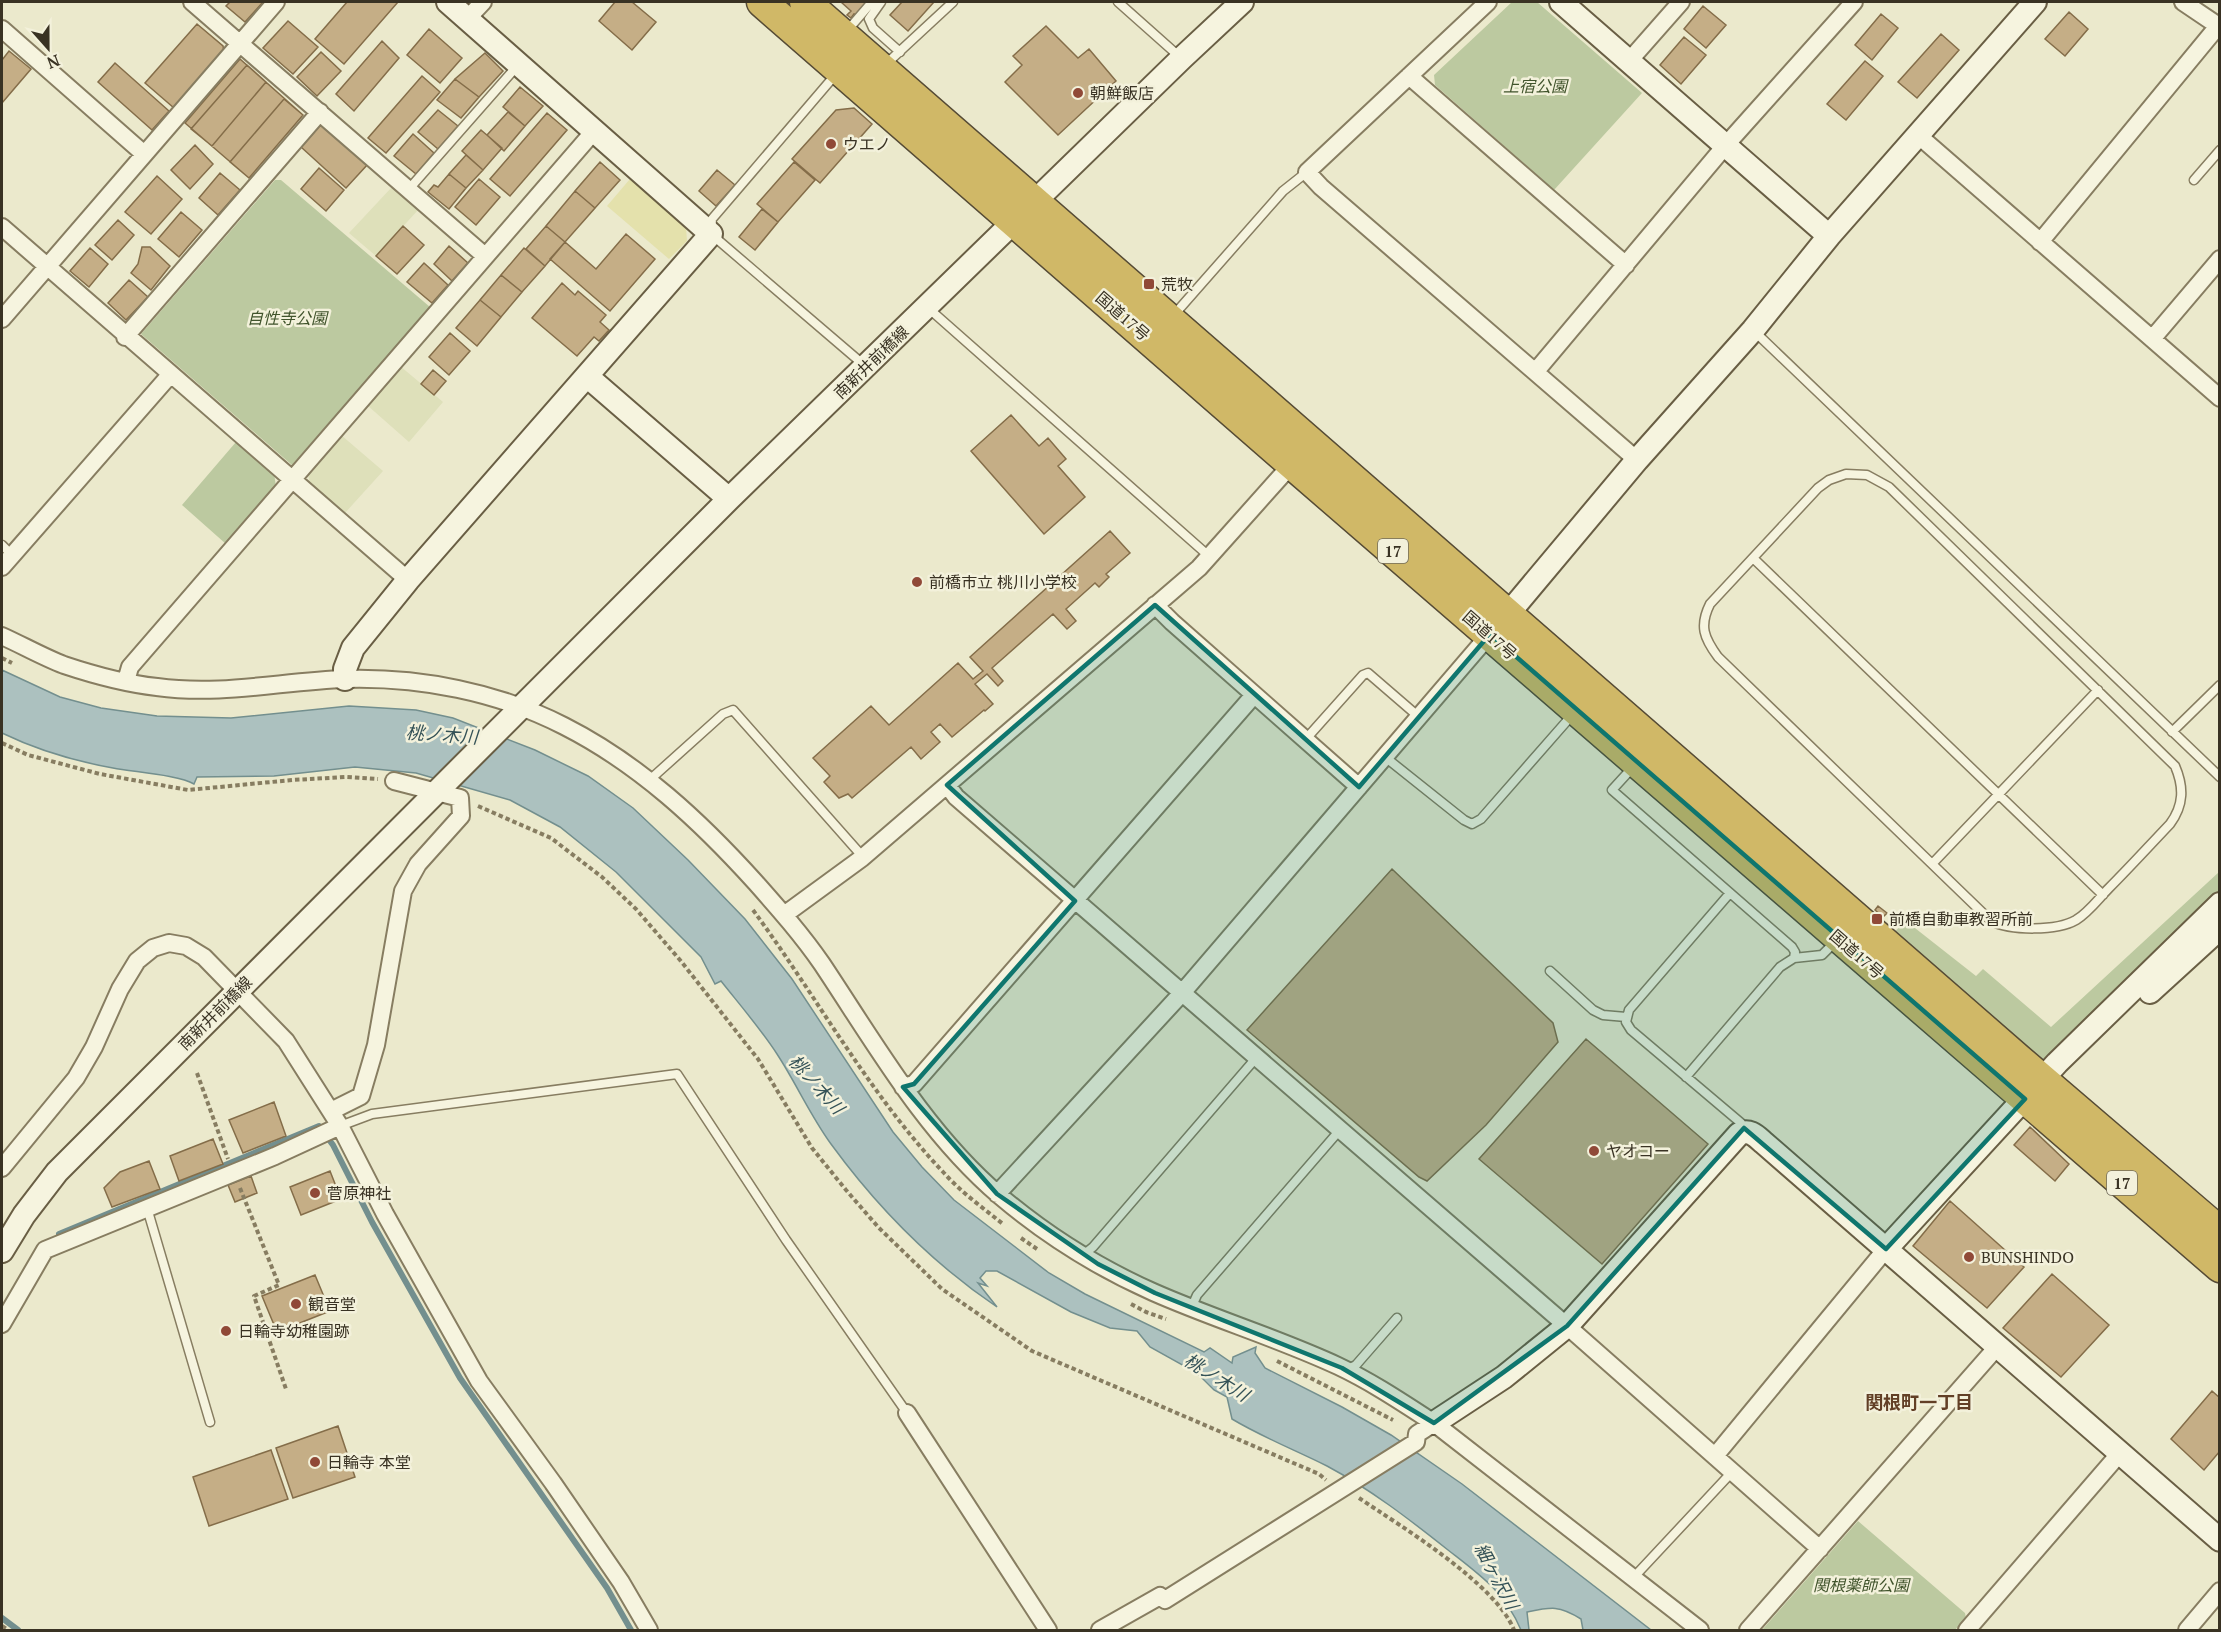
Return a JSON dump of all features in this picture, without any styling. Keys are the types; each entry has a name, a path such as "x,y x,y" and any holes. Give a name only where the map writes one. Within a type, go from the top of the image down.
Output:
{"highway":[{"name":"国道17号","path":"762,2 840,69 1024,211 1170,318 1499,624 2034,1090 2220,1267"},
{"name":"国道17号","path":"805,2 844,35 891,60 1024,211 1292,464 1499,624 1576,710 1839,938 2220,1232"}],"street":[{"path":"192,2 485,256"},
{"path":"2,319 143,153 276,2"},
{"path":"345,679 345,669 352,648 408,580 711,234 519,64 476,10 448,2"},
{"name":"南新井前橋線","path":"2,1251 24,1215 57,1172 237,990 447,793 522,707 729,499 1242,2"},
{"path":"1488,2 1307,172 1321,187 1637,460"},
{"path":"1560,2 1829,237"},
{"path":"1629,61 1681,2"},
{"path":"1536,371 1725,146 1854,2"},
{"path":"997,1194 1182,993 1637,460 1753,330 1829,237 2035,2"},
{"path":"2040,242 2219,27 2183,2"},
{"path":"2,29 143,153"},
{"path":"1409,76 1626,265"},
{"path":"125,337 320,112"},
{"path":"126,681 130,667 595,130"},
{"path":"1919,136 2220,398"},
{"path":"2,227 125,337 408,580"},
{"path":"2152,339 2220,259"},
{"path":"5,556 170,375"},
{"path":"588,377 729,499"},
{"path":"784,915 863,857 1210,557 1292,464"},
{"path":"1155,605 1359,787"},
{"path":"2,636 63,664 154,687 232,690 345,679 416,682 458,689 522,707 588,739 647,778 717,840 784,915 819,959 903,1087 942,1136 997,1194 1032,1222 1083,1255 1155,1293 1269,1336 1346,1370 1422,1433 1634,1577 1700,1630"},
{"path":"903,1087 914,1084 1254,695"},
{"path":"331,1111 361,1096 376,1045 403,891 418,864 461,816 447,793 394,781"},
{"path":"946,785 956,797 1339,1131 1567,1326 1820,1549"},
{"path":"1715,1456 1886,1249 2057,1063 2220,904"},
{"path":"2034,1090 2175,970 2220,928"},
{"path":"2,1168 76,1078 94,1047 120,989 137,961 153,948 170,943 186,946 204,957 286,1041 340,1126 385,1214 479,1381 621,1582 649,1630"},
{"path":"2,1324 45,1250 340,1126"},
{"path":"1100,1630 1160,1596 1165,1600 1341,1490 1504,1377 1567,1326 1739,1134 1746,1131 1764,1143 2220,1540"},
{"path":"1748,1630 1997,1347"},
{"path":"907,1413 1048,1630"},
{"path":"1967,1630 2120,1453"},
{"path":"2187,1630 2220,1591"}],"lane":[{"path":"844,35 872,2"},
{"path":"881,2 869,20 891,60 953,2"},
{"path":"1118,2 1182,58"},
{"path":"409,189 519,64"},
{"path":"840,69 712,219 711,234 867,367"},
{"path":"2194,180 2220,150"},
{"path":"1170,318 1283,191 1307,172"},
{"path":"927,307 942,323 1210,557"},
{"path":"1753,330 2220,777"},
{"path":"1846,474 1857,474 1876,478 1889,487 2098,690 2170,760 2180,777 2182,796 2177,815 2082,916 2062,926 2023,928 2000,926 1980,911 1718,657 1706,641 1704,622 1710,604 1818,488 1829,480 1846,474"},
{"path":"1752,558 2103,894"},
{"path":"1305,740 1363,675 1368,673 1419,717"},
{"path":"2172,732 2220,685"},
{"path":"1933,863 2098,690"},
{"path":"647,778 654,776 723,714 733,710 863,857"},
{"path":"1385,757 1472,824 1481,819 1576,710"},
{"path":"1637,763 1612,790 1792,947 1795,952 1794,958"},
{"path":"1730,893 1629,1010 1626,1023 1631,1030 1741,1124 1746,1131"},
{"path":"1686,1077 1780,967 1794,958 1822,955 1839,938"},
{"path":"1550,971 1593,1010 1602,1015 1626,1017"},
{"path":"1083,1255 1093,1247 1256,1058"},
{"path":"340,1126 372,1114 677,1074 786,1240 907,1413"},
{"path":"1187,1305 1193,1304 1197,1295 1339,1131"},
{"path":"147,1208 210,1422"},
{"path":"1346,1370 1356,1365 1397,1318"},
{"path":"1634,1577 1733,1471"}],"path":[{"path":"2,658 19,666"},
{"path":"2,743 28,755 100,774 188,790 281,780 346,777 394,781"},
{"path":"447,793 551,838 602,877 636,909 759,1059 812,1148 879,1228 942,1289 1032,1351 1319,1473 1328,1482 1357,1497 1474,1581 1505,1612 1514,1630"},
{"path":"747,901 889,1107 944,1174 984,1209 1039,1251"},
{"path":"197,1073 279,1285 254,1296 286,1389"},
{"path":"1128,1302 1146,1312 1176,1322"},
{"path":"1270,1354 1278,1362 1422,1433"},
{"path":"2,1626 8,1630"}],"highlighted area":[{"path":"1155,605 1359,787 1490,634 2025,1099 1886,1249 1744,1128 1567,1326 1434,1423 1342,1368 1155,1293 1098,1264 997,1194 903,1087 914,1084 1075,901 947,785"}],"green space":[{"name":"上宿公園","path":"1512,2 1537,2 1642,93 1554,190 1435,85 1434,75"},
{"name":"自性寺公園","path":"275,180 281,180 430,307 292,465 141,334"},
{"path":"392,187 418,210 376,256 349,233"},
{"path":"400,366 443,402 409,442 367,405"},
{"path":"341,435 383,471 344,514 310,486 308,473"},
{"path":"236,442 274,473 276,487 226,544 182,505"},
{"path":"2219,872 2219,892 2040,1070 1889,937 1906,921 1976,976 1983,969 2051,1027"},
{"name":"関根薬師公園","path":"1858,1521 1965,1613 1966,1618 1955,1630 1762,1630"}],"sand":[{"path":"630,179 686,227 687,241 669,259 607,206"}],"water":[{"path":"2,670 60,697 101,708 157,716 231,718 349,706 416,710 453,718 535,750 588,776 633,808 745,919 792,979 893,1132 954,1200 1049,1273 1085,1294 1204,1352 1210,1348 1232,1363 1233,1357 1256,1347 1255,1353 1265,1368 1391,1435 1462,1484 1651,1630 1583,1630 1581,1619 1567,1611 1549,1608 1527,1612 1529,1630 1521,1630 1507,1605 1490,1585 1433,1538 1359,1484 1232,1419 1227,1397 1214,1390 1197,1373 1150,1347 1137,1331 1110,1328 1071,1312 997,1271 986,1271 980,1278 987,1286 978,1283 997,1307 973,1290 928,1253 867,1190 823,1133 770,1044 721,981 715,984 701,957 616,872 560,827 510,800 416,773 355,767 274,776 197,777 194,784 178,778 113,768 70,758 42,750 2,733"}],"building":[{"path":"230,2 263,2 245,22 226,6"},
{"path":"347,2 398,2 344,64 315,39"},
{"path":"615,2 632,2 656,22 632,50 599,21"},
{"path":"841,2 869,2 851,18 847,15 851,11"},
{"path":"902,2 934,2 908,31 890,15"},
{"path":"1703,6 1726,25 1706,48 1684,29"},
{"path":"2069,12 2088,29 2065,56 2045,39"},
{"path":"1881,14 1898,28 1872,60 1855,45"},
{"path":"288,21 318,47 293,74 263,48"},
{"path":"197,24 223,46 224,52 174,108 145,83"},
{"path":"1046,26 1078,58 1089,49 1116,81 1058,135 1005,82 1022,65 1013,56"},
{"path":"429,29 462,58 440,83 407,55"},
{"path":"1941,34 1959,50 1917,98 1898,82"},
{"path":"1684,37 1706,55 1681,84 1660,65"},
{"path":"382,41 399,58 354,111 336,94"},
{"path":"9,51 31,69 2,103 2,60"},
{"path":"321,52 341,71 317,96 297,77"},
{"path":"485,53 503,71 479,97 455,79"},
{"path":"240,59 303,115 249,178 185,123"},
{"path":"1865,61 1883,76 1846,120 1827,104"},
{"path":"115,63 169,111 152,130 98,82"},
{"path":"247,65 266,82 212,146 191,129"},
{"path":"422,76 440,92 386,153 368,138"},
{"path":"455,79 479,97 461,118 437,100"},
{"path":"520,87 543,106 525,126 503,107"},
{"path":"284,99 303,115 249,178 230,162"},
{"path":"854,108 872,124 820,183 792,159 836,110"},
{"path":"438,110 458,126 438,149 418,132"},
{"path":"508,112 525,126 504,151 487,135"},
{"path":"547,113 567,130 510,196 490,179"},
{"path":"322,123 368,164 346,188 301,147"},
{"path":"481,130 502,148 483,170 462,151"},
{"path":"413,134 434,153 416,174 394,156"},
{"path":"195,145 213,164 190,189 171,170"},
{"path":"466,155 483,170 466,188 449,174"},
{"path":"600,162 620,180 595,208 575,191"},
{"path":"794,162 815,180 778,222 757,204"},
{"path":"319,168 344,190 326,211 301,189"},
{"path":"717,170 735,185 716,206 699,191"},
{"path":"220,173 240,190 218,215 199,198"},
{"path":"449,174 466,188 449,209 428,192 434,185 438,187"},
{"path":"157,176 182,199 151,234 125,212"},
{"path":"479,179 500,197 476,225 455,207"},
{"path":"575,191 595,208 565,242 546,226"},
{"path":"762,209 778,222 755,250 739,237"},
{"path":"181,212 202,230 179,257 158,239"},
{"path":"118,220 134,235 112,260 95,245"},
{"path":"403,226 424,245 397,274 376,256"},
{"path":"546,226 565,242 545,266 526,249"},
{"path":"626,234 655,259 610,311 550,259 565,242 596,269"},
{"path":"449,246 468,263 452,281 434,264"},
{"path":"142,247 150,247 170,266 151,290 131,273 138,264"},
{"path":"90,248 108,264 89,287 70,271"},
{"path":"524,248 545,266 522,292 501,275"},
{"path":"424,263 448,285 432,303 407,282"},
{"path":"501,275 522,292 501,317 480,300"},
{"path":"129,280 148,297 126,320 108,303"},
{"path":"562,283 575,295 578,291 606,315 600,322 609,330 599,341 594,337 577,356 532,318"},
{"path":"480,300 501,317 477,346 456,328"},
{"path":"450,333 470,351 449,375 429,357"},
{"path":"433,370 446,381 434,395 421,384"},
{"path":"1011,415 1039,446 1048,438 1066,459 1058,466 1085,497 1044,534 971,451"},
{"path":"1110,531 1130,553 1106,574 1109,577 1099,587 1095,583 1066,609 1076,621 1067,629 1053,614 992,668 1003,681 998,686 987,674 975,684 993,704 952,737 940,724 931,732 940,742 921,759 911,747 852,798 848,794 839,798 824,782 830,776 813,758 871,706 889,725 958,663 973,679 983,671 970,657"},
{"path":"1392,869 1553,1023 1558,1042 1486,1125 1427,1181 1419,1177 1247,1030"},
{"path":"1878,906 1887,913 1883,917 1875,910"},
{"name":"ヤオコー","path":"1586,1039 1708,1144 1602,1264 1479,1159"},
{"path":"274,1102 286,1136 243,1153 229,1120"},
{"path":"2030,1127 2069,1164 2055,1181 2014,1145"},
{"path":"213,1139 223,1164 179,1181 170,1156"},
{"path":"149,1161 160,1189 112,1207 104,1188 120,1172"},
{"name":"菅原神社","path":"330,1171 341,1199 301,1215 290,1187"},
{"path":"251,1176 257,1193 235,1202 228,1185"},
{"name":"BUNSHINDO","path":"1950,1201 2024,1267 1987,1308 1913,1246"},
{"path":"2052,1274 2109,1325 2061,1377 2003,1328"},
{"name":"観音堂","path":"315,1275 330,1311 277,1332 262,1296"},
{"path":"2212,1391 2220,1398 2220,1451 2204,1470 2171,1439"},
{"name":"日輪寺 本堂","path":"338,1426 355,1477 293,1498 276,1448"},
{"path":"271,1450 288,1499 209,1526 193,1477"}],"waterway":[{"path":"59,1234 319,1126 333,1145 372,1222 460,1378 607,1588 631,1630"},
{"path":"2,1618 18,1630"}],"place":[{"name":"朝鮮飯店","path":"1078,93"},
{"name":"ウエノ","path":"831,144"},
{"name":"荒牧","path":"1149,284"},
{"name":"前橋市立 桃川小学校","path":"917,582"},
{"name":"前橋自動車教習所前","path":"1877,919"},
{"name":"ヤオコー","path":"1594,1151"},
{"name":"菅原神社","path":"315,1193"},
{"name":"BUNSHINDO","path":"1969,1257"},
{"name":"観音堂","path":"296,1304"},
{"name":"日輪寺幼稚園跡","path":"226,1331"},
{"name":"日輪寺 本堂","path":"315,1462"}],"district":[{"name":"関根町一丁目","path":"1919,1402"}],"water label":[{"name":"桃ノ木川","path":"442,734"},
{"name":"桃ノ木川","path":"817,1084"},
{"name":"桃ノ木川","path":"1217,1377"},
{"name":"細ヶ沢川","path":"1497,1576"}]}
